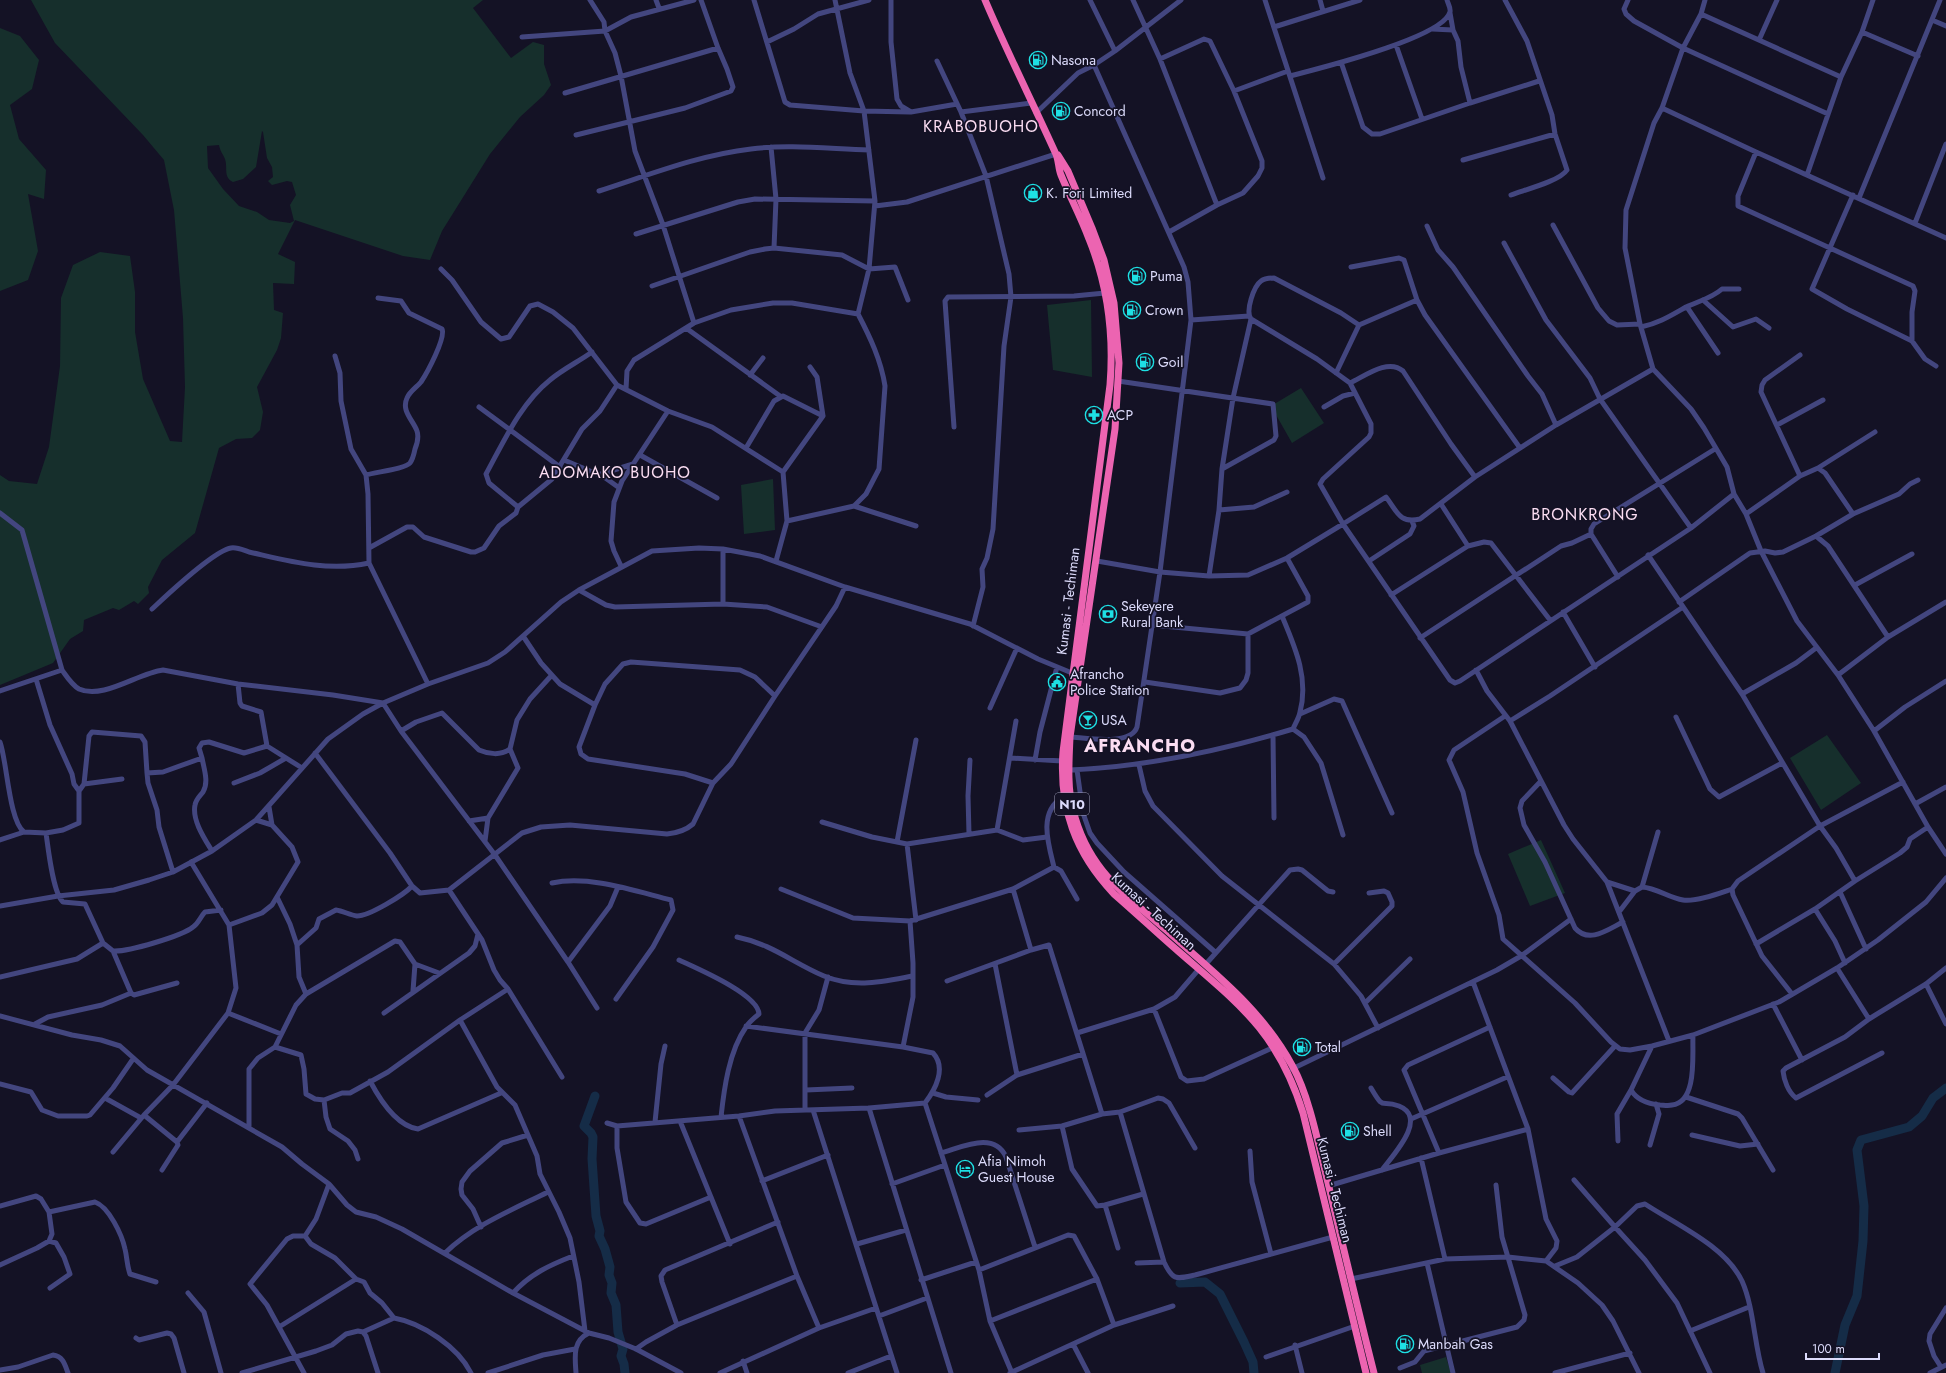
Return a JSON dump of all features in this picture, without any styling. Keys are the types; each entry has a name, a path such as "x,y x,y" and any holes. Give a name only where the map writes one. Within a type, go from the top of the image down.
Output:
{"highway":[{"name":"Kumasi - Techiman","path":"985,0 1056,154 1060,173 1095,254 1110,320 1112,361 1062,761 1063,797 1075,838 1098,877 1114,894 1202,967 1241,1006 1265,1033 1290,1070 1303,1113 1366,1373"},
{"name":"N10","path":"1056,154 1068,170 1092,228 1110,281 1117,326 1118,381 1115,429 1097,561 1070,737 1070,796 1078,827 1097,864 1113,885 1202,967 1258,1015 1273,1034 1311,1116 1374,1373"},
{"path":"1098,473 1109,475"}],"street":[{"path":"590,0 604,22 605,31 615,53 621,76 635,151 646,176 663,225 694,323"},
{"path":"656,0 659,8"},
{"path":"522,37 605,31 631,17 659,8 694,0"},
{"path":"576,135 685,108 727,94 731,91 732,87 728,69 718,48 701,0"},
{"path":"754,0 785,102 790,105 864,111 911,112 957,104"},
{"path":"834,0 850,73 864,111 875,204 869,269 858,314 873,342 883,375 884,386 879,469 866,494 854,506"},
{"path":"767,42 794,29 818,14 869,0"},
{"path":"891,0 891,42 897,99 901,106 911,112"},
{"path":"1090,0 1115,51"},
{"path":"1133,0 1144,27 1160,58 1217,205"},
{"path":"1036,113 1078,73 1094,65 1115,51 1144,27 1181,0"},
{"path":"1265,0 1323,178"},
{"path":"1320,0 1323,11"},
{"path":"1274,28 1360,0"},
{"path":"1448,0 1453,30 1458,41 1461,67 1470,103"},
{"path":"1505,0 1527,41 1539,81 1552,114 1555,134 1566,167 1565,173 1511,195"},
{"path":"1628,0 1624,9 1629,17 1683,48 1828,114"},
{"path":"1705,0 1701,14 1683,48 1662,108 1654,123 1626,210 1625,248 1640,326 1653,369 1691,409 1727,467 1734,494 1746,514 1761,551 1796,621 1838,675 1874,731 1928,827 1946,854"},
{"path":"1759,40 1777,0"},
{"path":"1806,175 1841,77 1862,32 1872,0"},
{"path":"1859,198 1940,0"},
{"path":"1234,90 1289,73 1341,62 1396,45 1418,36 1443,21 1450,13"},
{"path":"1701,14 1841,77"},
{"path":"1932,20 1946,26"},
{"path":"1431,28 1453,30"},
{"path":"1862,32 1918,56"},
{"path":"1160,58 1204,38 1208,39 1213,45 1234,90 1262,161 1262,168 1252,185 1243,193 1217,205 1169,232"},
{"path":"1396,45 1422,119"},
{"path":"565,93 718,48"},
{"path":"937,61 961,112 986,176 1010,274 1011,297 1004,346 993,529 982,569 983,587 973,626"},
{"path":"1341,62 1363,127 1366,131 1372,134 1380,134 1539,81"},
{"path":"1070,737 1121,739 1133,734 1137,727 1145,682 1160,572 1191,320 1188,282 1169,232 1094,65"},
{"path":"961,112 1031,102"},
{"path":"1662,108 1946,238"},
{"path":"1463,160 1555,134"},
{"path":"1915,223 1946,144"},
{"path":"599,191 732,152 770,147 869,150"},
{"path":"770,147 776,199 774,248"},
{"path":"1756,152 1738,196 1738,206 1913,286 1915,291 1912,312 1912,341"},
{"path":"636,234 738,202 776,199 875,204 907,202 1056,154"},
{"path":"1853,195 1813,286 1814,291 1912,341 1925,359 1936,366"},
{"path":"1553,225 1598,308 1609,321 1617,325 1640,326 1658,323 1687,307 1712,297 1722,289 1739,289"},
{"path":"1427,226 1438,250 1453,267 1542,394 1556,425"},
{"path":"1504,243 1546,320 1590,378 1600,400 1691,528"},
{"path":"652,286 750,252 774,248 842,255 869,269 895,267 908,300"},
{"path":"1351,267 1402,258 1406,263 1417,300 1425,314 1520,448"},
{"path":"441,269 452,280 481,322 501,339 509,337 530,306 538,304 553,312 573,328 617,385 668,412 712,427 783,472"},
{"path":"1209,576 1219,510 1222,469 1233,398 1250,317 1248,307 1259,283 1265,279 1274,278 1341,313 1359,325"},
{"path":"954,427 946,309 947,298 949,296 1074,296 1105,293"},
{"path":"366,475 377,471 407,466 411,462 418,439 417,432 409,419 405,403 408,396 421,381 438,351 443,333 442,329 409,313 401,301 378,298"},
{"path":"1336,373 1359,325 1417,300"},
{"path":"1703,300 1733,327 1756,319 1769,328"},
{"path":"626,389 626,371 629,364 694,323 731,310 773,303 792,303 858,314"},
{"path":"1687,307 1718,353"},
{"path":"1191,320 1250,317 1317,359 1350,383 1371,424 1371,433 1369,437 1323,479 1320,484 1343,524 1420,638 1452,682 1460,681 1550,620 1618,577 1648,555 1691,528 1734,494"},
{"path":"686,328 780,396 783,396 823,416"},
{"path":"518,507 488,483 486,474 510,429 538,391 551,379 592,352"},
{"path":"1800,355 1765,380 1762,385 1762,392 1800,476"},
{"path":"335,356 340,373 340,401 350,449 366,475 369,563 428,684"},
{"path":"750,375 763,358"},
{"path":"1350,383 1380,368 1388,366 1398,367 1403,371 1450,444 1475,477"},
{"path":"776,561 787,521 783,472 823,416 817,377 810,367"},
{"path":"1097,561 1160,572 1209,576 1248,575 1287,558 1386,497 1402,519 1412,521 1420,519 1475,477 1520,448 1556,425 1653,369"},
{"path":"1118,381 1273,404 1276,436 1274,440 1222,469"},
{"path":"369,548 407,527 413,527 424,537 471,552 480,551 499,526 516,513 518,507 543,488 552,479 582,429 600,411 617,385"},
{"path":"1324,407 1343,396 1355,393"},
{"path":"746,448 774,401 780,396"},
{"path":"1777,425 1823,400"},
{"path":"479,407 560,467"},
{"path":"621,566 611,541 614,502 618,487 668,412"},
{"path":"1746,514 1800,476 1818,468 1875,432"},
{"path":"1618,577 1591,534 1591,529 1594,524 1716,449"},
{"path":"640,455 717,498"},
{"path":"564,460 598,475 618,487"},
{"path":"598,475 633,464"},
{"path":"1818,468 1825,473 1853,514"},
{"path":"1679,602 1740,558 1761,551 1783,552 1816,536 1853,514 1899,494 1910,484 1918,480"},
{"path":"1219,510 1254,507 1287,492"},
{"path":"1441,504 1468,546"},
{"path":"787,521 854,506 916,526"},
{"path":"0,513 22,530 62,670 72,684 80,689 95,692 123,684 154,671 163,670 238,684 384,702"},
{"path":"1368,561 1410,534 1414,526 1412,521"},
{"path":"1420,638 1561,546 1572,543 1591,534"},
{"path":"1816,536 1828,546 1888,637"},
{"path":"1391,595 1468,546 1484,542 1491,543 1550,620"},
{"path":"152,609 173,589 210,560 230,548 237,548 249,552 321,567 369,563"},
{"path":"0,906 58,896 114,890 173,872 212,851 256,820 328,739 363,714 384,702 428,684 488,663 523,636 561,602 621,566 652,551 699,548 723,549 776,561 845,587 892,602 937,613 973,626 1072,673"},
{"path":"723,549 723,604"},
{"path":"1855,585 1912,554"},
{"path":"1648,555 1742,694 1820,826 1836,848 1855,881"},
{"path":"1152,625 1248,634 1307,603 1309,599 1287,558"},
{"path":"405,893 449,890 522,833 540,827 570,825 667,834 677,833 688,828 693,824 713,783 732,764 775,696 836,606 845,587"},
{"path":"579,590 606,605 615,607 723,604 767,607 822,627"},
{"path":"1838,675 1888,637 1946,602"},
{"path":"1510,721 1595,667 1683,607"},
{"path":"1563,612 1595,667"},
{"path":"1282,616 1298,655 1303,685 1300,714 1294,729"},
{"path":"1145,682 1220,693 1240,688 1246,680 1248,673 1248,634"},
{"path":"523,636 551,676 560,684 595,705"},
{"path":"990,708 1017,648"},
{"path":"1742,694 1796,662 1816,648"},
{"path":"713,783 685,774 588,759 581,754 579,747 595,705 605,684 623,664 631,662 740,670 755,677 775,696"},
{"path":"1035,760 1040,732 1058,667"},
{"path":"0,691 62,670"},
{"path":"1476,670 1487,691 1510,721 1573,839 1607,882 1620,912 1669,1041"},
{"path":"484,841 488,818 517,773 517,763 510,749 517,720 530,699 551,676"},
{"path":"0,840 24,832 46,833 63,830 79,823 79,791 74,784 72,774 50,725 36,679"},
{"path":"1874,731 1905,707 1946,681"},
{"path":"238,684 240,704 261,712 267,746 302,768"},
{"path":"1300,714 1334,699 1342,701 1392,813"},
{"path":"384,702 401,731 495,855 568,962 597,1008"},
{"path":"401,731 416,722 442,713 479,750 486,753 499,754 510,749"},
{"path":"1505,716 1454,750 1449,760 1463,792 1476,853 1499,915 1501,934 1503,938 1521,956 1575,1004 1615,1046 1620,1049 1630,1050 1652,1046 1693,1035 1773,1004 1837,968 1866,949 1926,902 1946,878"},
{"path":"1676,717 1710,789 1719,797 1782,763"},
{"path":"998,830 1011,758 1016,720"},
{"path":"1069,770 1139,765 1294,729"},
{"path":"1294,729 1304,737 1321,763 1343,835"},
{"path":"79,791 84,784 89,736 92,732 141,736 145,742 148,783 157,810 159,827 173,872"},
{"path":"1273,735 1274,818"},
{"path":"897,842 916,740"},
{"path":"0,742 9,794 20,826 24,832"},
{"path":"212,851 198,827 195,811 196,800 205,787 206,781 199,748 202,743 209,742 244,753 267,746"},
{"path":"315,753 390,853 412,886 420,893"},
{"path":"147,773 163,772 202,758"},
{"path":"234,783 260,773 286,758"},
{"path":"1011,758 1062,761"},
{"path":"969,834 968,796 970,760"},
{"path":"1139,765 1145,791 1153,806 1222,876 1334,964 1345,975 1365,1003 1378,1028"},
{"path":"1077,770 1083,813 1090,833 1097,843 1124,872 1215,952"},
{"path":"84,784 122,779"},
{"path":"1541,780 1522,801 1520,808 1526,831 1544,862 1571,919 1580,933 1588,936 1596,935 1623,922"},
{"path":"1620,912 1635,891 1642,887 1649,887 1684,900 1696,899 1732,889 1738,881 1820,826 1903,782"},
{"path":"1915,804 1946,787"},
{"path":"1063,797 1049,809 1047,837 1054,867 1061,871 1077,899"},
{"path":"269,807 272,825"},
{"path":"469,821 488,818"},
{"path":"229,925 262,913 272,905 297,865 298,858 292,847 272,825 256,820"},
{"path":"822,822 872,837 907,844 998,830 1023,840 1047,837"},
{"path":"1756,944 1815,909 1904,849 1910,839 1928,827"},
{"path":"1642,887 1658,832"},
{"path":"46,833 58,896 63,902 85,904 103,943 113,951 132,993"},
{"path":"903,1047 912,997 913,963 913,921 907,844"},
{"path":"113,1152 142,1117 173,1085 228,1013 236,988 229,925 191,862"},
{"path":"781,889 854,918 913,921 1013,889 1054,867"},
{"path":"1077,1033 1154,1009 1175,997 1290,870 1298,869 1328,891 1334,892"},
{"path":"552,883 571,880 618,887 671,900 673,910 653,947 616,999"},
{"path":"1607,882 1635,891"},
{"path":"297,945 316,928 319,919 336,910 359,916 393,901 412,886"},
{"path":"568,962 610,906 618,887"},
{"path":"1013,889 1031,950"},
{"path":"1732,889 1733,895 1762,956 1792,994"},
{"path":"449,890 478,934 500,980 508,989 562,1077"},
{"path":"1334,964 1392,906 1388,893 1384,891 1369,893"},
{"path":"1840,892 1866,949"},
{"path":"277,897 290,924 297,945 299,977 306,994"},
{"path":"1815,909 1835,941 1845,963"},
{"path":"113,951 127,950 175,935 192,928 205,912 221,910"},
{"path":"1290,1070 1473,982 1521,956 1571,919"},
{"path":"384,1013 472,950 478,934"},
{"path":"737,937 759,942 828,977 843,981 868,983 912,976"},
{"path":"249,1127 249,1068 258,1058 275,1047 296,1005 306,994 395,941 400,942 415,964 439,973"},
{"path":"0,977 77,959 103,943"},
{"path":"947,981 1047,944 1050,946 1102,1114"},
{"path":"1365,1003 1410,959"},
{"path":"679,960 734,987 756,1005 759,1014 746,1026 736,1046 724,1087 721,1117"},
{"path":"413,991 415,964"},
{"path":"995,964 1018,1075"},
{"path":"1837,968 1869,1019"},
{"path":"1882,1053 1796,1098 1787,1087 1783,1071 1845,1038 1869,1019 1926,984 1946,968"},
{"path":"806,1110 805,1033 819,1010 828,977"},
{"path":"1473,982 1507,1077 1528,1129 1546,1219 1557,1241 1556,1248 1546,1261"},
{"path":"35,1024 48,1016 102,1005 132,993 134,995 139,994 177,983"},
{"path":"1926,984 1946,1024"},
{"path":"275,1047 301,1055 306,1094 315,1099 324,1100 342,1093 350,1093 397,1066 460,1020 508,989"},
{"path":"1773,1004 1802,1060"},
{"path":"1154,1009 1181,1077 1187,1081 1204,1079 1274,1047"},
{"path":"228,1013 281,1034"},
{"path":"0,1016 72,1035 101,1040 120,1046 147,1070 282,1147 302,1164 330,1184 347,1205 356,1212 376,1217 445,1253 513,1293 587,1332 636,1349 681,1373"},
{"path":"460,1020 501,1093 515,1105 537,1156 540,1174 570,1238 587,1332"},
{"path":"607,1123 617,1126 739,1116 775,1111 869,1108 925,1103 933,1093 938,1080 938,1066 933,1053 903,1047 746,1026"},
{"path":"1438,1153 1404,1070 1405,1067 1490,1027"},
{"path":"1686,1098 1692,1078 1693,1035"},
{"path":"655,1122 661,1064 665,1046"},
{"path":"1553,1078 1572,1093 1615,1046"},
{"path":"1618,1141 1617,1114 1631,1090 1652,1046"},
{"path":"987,1095 1018,1075 1083,1054"},
{"path":"0,1084 31,1092 39,1108 58,1116 88,1116 104,1098 133,1059"},
{"path":"1411,1119 1507,1077"},
{"path":"370,1081 381,1100 391,1111 410,1128 418,1129 501,1093"},
{"path":"806,1090 852,1088"},
{"path":"1371,1088 1380,1102 1405,1108 1411,1119 1409,1132 1382,1170"},
{"path":"1631,1090 1637,1098 1656,1104 1672,1105 1686,1098 1738,1114 1742,1118 1774,1170"},
{"path":"933,1093 946,1097 978,1100"},
{"path":"104,1098 142,1117 177,1142"},
{"path":"1019,1130 1062,1126 1102,1114 1120,1112 1153,1099 1163,1099 1169,1103 1195,1148"},
{"path":"324,1100 326,1117 330,1129 348,1141 355,1150 358,1159"},
{"path":"162,1170 178,1145 177,1142 207,1103"},
{"path":"925,1103 979,1270 990,1321 1011,1373 1114,1325 1173,1306"},
{"path":"1650,1145 1659,1114 1656,1104"},
{"path":"869,1108 951,1373"},
{"path":"813,1110 897,1373"},
{"path":"1120,1112 1143,1194 1164,1262 1170,1274 1177,1278 1334,1237"},
{"path":"739,1116 796,1276 819,1328"},
{"path":"680,1121 730,1244"},
{"path":"617,1126 617,1148 625,1197 628,1206 640,1224 646,1224 711,1198"},
{"path":"1062,1126 1072,1169 1097,1206 1143,1194"},
{"path":"1328,1186 1438,1153 1528,1129"},
{"path":"480,1227 473,1209 462,1195 462,1182 470,1170 502,1143 515,1137 528,1135"},
{"path":"1692,1136 1740,1146 1758,1144"},
{"path":"941,1153 986,1141 1000,1147 1006,1157 1035,1247"},
{"path":"1250,1151 1252,1182 1271,1254"},
{"path":"762,1182 828,1155"},
{"path":"1421,1158 1445,1259"},
{"path":"892,1184 946,1165"},
{"path":"1574,1180 1665,1285 1677,1303 1710,1373"},
{"path":"305,1236 316,1219 330,1184"},
{"path":"1400,1368 1415,1362 1424,1350 1517,1327 1524,1320 1525,1315 1502,1237 1496,1185"},
{"path":"445,1253 456,1242 480,1227 548,1192"},
{"path":"0,1206 36,1196 41,1199 49,1212 52,1234 64,1257 70,1274 50,1288"},
{"path":"49,1212 95,1202 98,1203 111,1216 125,1247 130,1274 156,1282"},
{"path":"1555,1266 1577,1257 1616,1227 1638,1206 1645,1204 1704,1240 1729,1263 1742,1282 1763,1373"},
{"path":"1105,1205 1118,1248"},
{"path":"677,1325 662,1282 661,1276 665,1270 730,1244 778,1222"},
{"path":"857,1244 906,1230"},
{"path":"0,1265 49,1241 52,1234"},
{"path":"979,1270 1068,1235 1074,1236 1096,1279 1114,1325"},
{"path":"304,1373 267,1305 250,1284 287,1239 293,1236 305,1236"},
{"path":"305,1236 311,1244 335,1258 356,1279 364,1282 370,1293 394,1318"},
{"path":"49,1241 56,1243"},
{"path":"513,1293 523,1282 539,1271 573,1256"},
{"path":"1351,1279 1445,1259 1508,1257 1546,1261 1578,1283 1602,1305 1613,1321 1630,1353 1638,1373"},
{"path":"921,1280 976,1262"},
{"path":"1137,1263 1164,1262"},
{"path":"1427,1263 1453,1373"},
{"path":"636,1349 677,1325 796,1276"},
{"path":"279,1327 356,1279"},
{"path":"990,1321 1096,1279"},
{"path":"188,1293 204,1312 221,1373"},
{"path":"879,1316 927,1298"},
{"path":"1690,1331 1749,1307"},
{"path":"720,1373 819,1328 876,1308"},
{"path":"1930,1373 1944,1366 1934,1356 1929,1341 1930,1334 1946,1308"},
{"path":"242,1373 294,1356 316,1351 332,1345 346,1334 358,1331 363,1332 394,1318 404,1320 423,1328 442,1341 467,1365 471,1373"},
{"path":"1266,1357 1295,1345 1355,1326"},
{"path":"363,1332 366,1336 378,1373"},
{"path":"576,1373 575,1349 582,1336 587,1332"},
{"path":"136,1338 139,1340 167,1333 171,1334 174,1338 184,1373"},
{"path":"1073,1344 1088,1373"},
{"path":"1295,1345 1302,1373"},
{"path":"488,1373 543,1355 575,1349"},
{"path":"1555,1373 1630,1353"},
{"path":"0,1370 18,1370 53,1355 62,1359 68,1373"},
{"path":"848,1373 892,1356"},
{"path":"743,1362 748,1373"}],"green space":[{"path":"31,0 483,0 473,8 511,58 533,42 544,45 544,64 551,85 544,95 520,117 490,154 442,231 430,260 403,256 295,220 278,254 295,262 294,284 273,283 274,310 283,313 281,338 277,350 257,387 263,412 260,430 252,438 236,439 219,448 195,533 162,560 148,587 149,593 138,604 134,601 119,610 113,608 84,620 83,631 70,639 53,663 0,685 0,475 9,481 37,484 49,447 60,366 61,298 73,265 100,252 130,256 135,292 135,332 143,379 170,441 182,442 185,387 183,318 174,210 164,160 143,135 55,43","holes":["262,131 267,158 272,167 273,177 268,181 272,185 287,181 292,182 296,195 290,205 294,221 290,223 269,220 257,212 239,206 223,189 208,168 207,146 219,145 226,162 226,172 228,178 233,182 243,179 256,167"]},
{"path":"0,28 20,36 39,60 32,89 10,105 19,139 46,170 44,199 28,194 38,251 28,280 0,291"},
{"path":"1091,300 1092,377 1053,370 1047,305"},
{"path":"1301,388 1324,423 1292,443 1271,406"},
{"path":"773,479 775,530 744,534 741,485"},
{"path":"1827,735 1861,783 1821,810 1790,758"},
{"path":"1541,840 1565,893 1530,906 1508,854"},
{"path":"1446,1357 1451,1373 1422,1373 1420,1365"}],"waterway":[{"path":"1835,1373 1845,1325 1857,1296 1863,1241 1864,1206 1857,1150 1861,1140 1909,1127 1922,1116 1933,1098 1946,1088"},
{"path":"595,1096 584,1126 593,1137 592,1159 596,1216 600,1231 599,1236 605,1249 610,1267 609,1275 612,1283 611,1293 616,1305 618,1332 623,1349 621,1356 625,1373"},
{"path":"1180,1283 1205,1282 1220,1294 1253,1362 1254,1373"}],"place":[{"name":"Nasona","path":"1038,60"},
{"name":"Concord","path":"1061,111"},
{"name":"K. Fori Limited","path":"1033,193"},
{"name":"Puma","path":"1137,276"},
{"name":"Crown","path":"1132,310"},
{"name":"Goil","path":"1145,362"},
{"name":"ACP","path":"1094,415"},
{"name":"Sekeyere Rural Bank","path":"1108,614"},
{"name":"Afrancho Police Station","path":"1057,682"},
{"name":"USA","path":"1088,720"},
{"name":"Total","path":"1302,1047"},
{"name":"Shell","path":"1350,1131"},
{"name":"Afia Nimoh Guest House","path":"965,1169"},
{"name":"Manbah Gas","path":"1405,1344"}],"district":[{"name":"KRABOBUOHO","path":"981,126"},
{"name":"ADOMAKO BUOHO","path":"615,472"},
{"name":"BRONKRONG","path":"1585,514"},
{"name":"AFRANCHO","path":"1140,746"}]}
